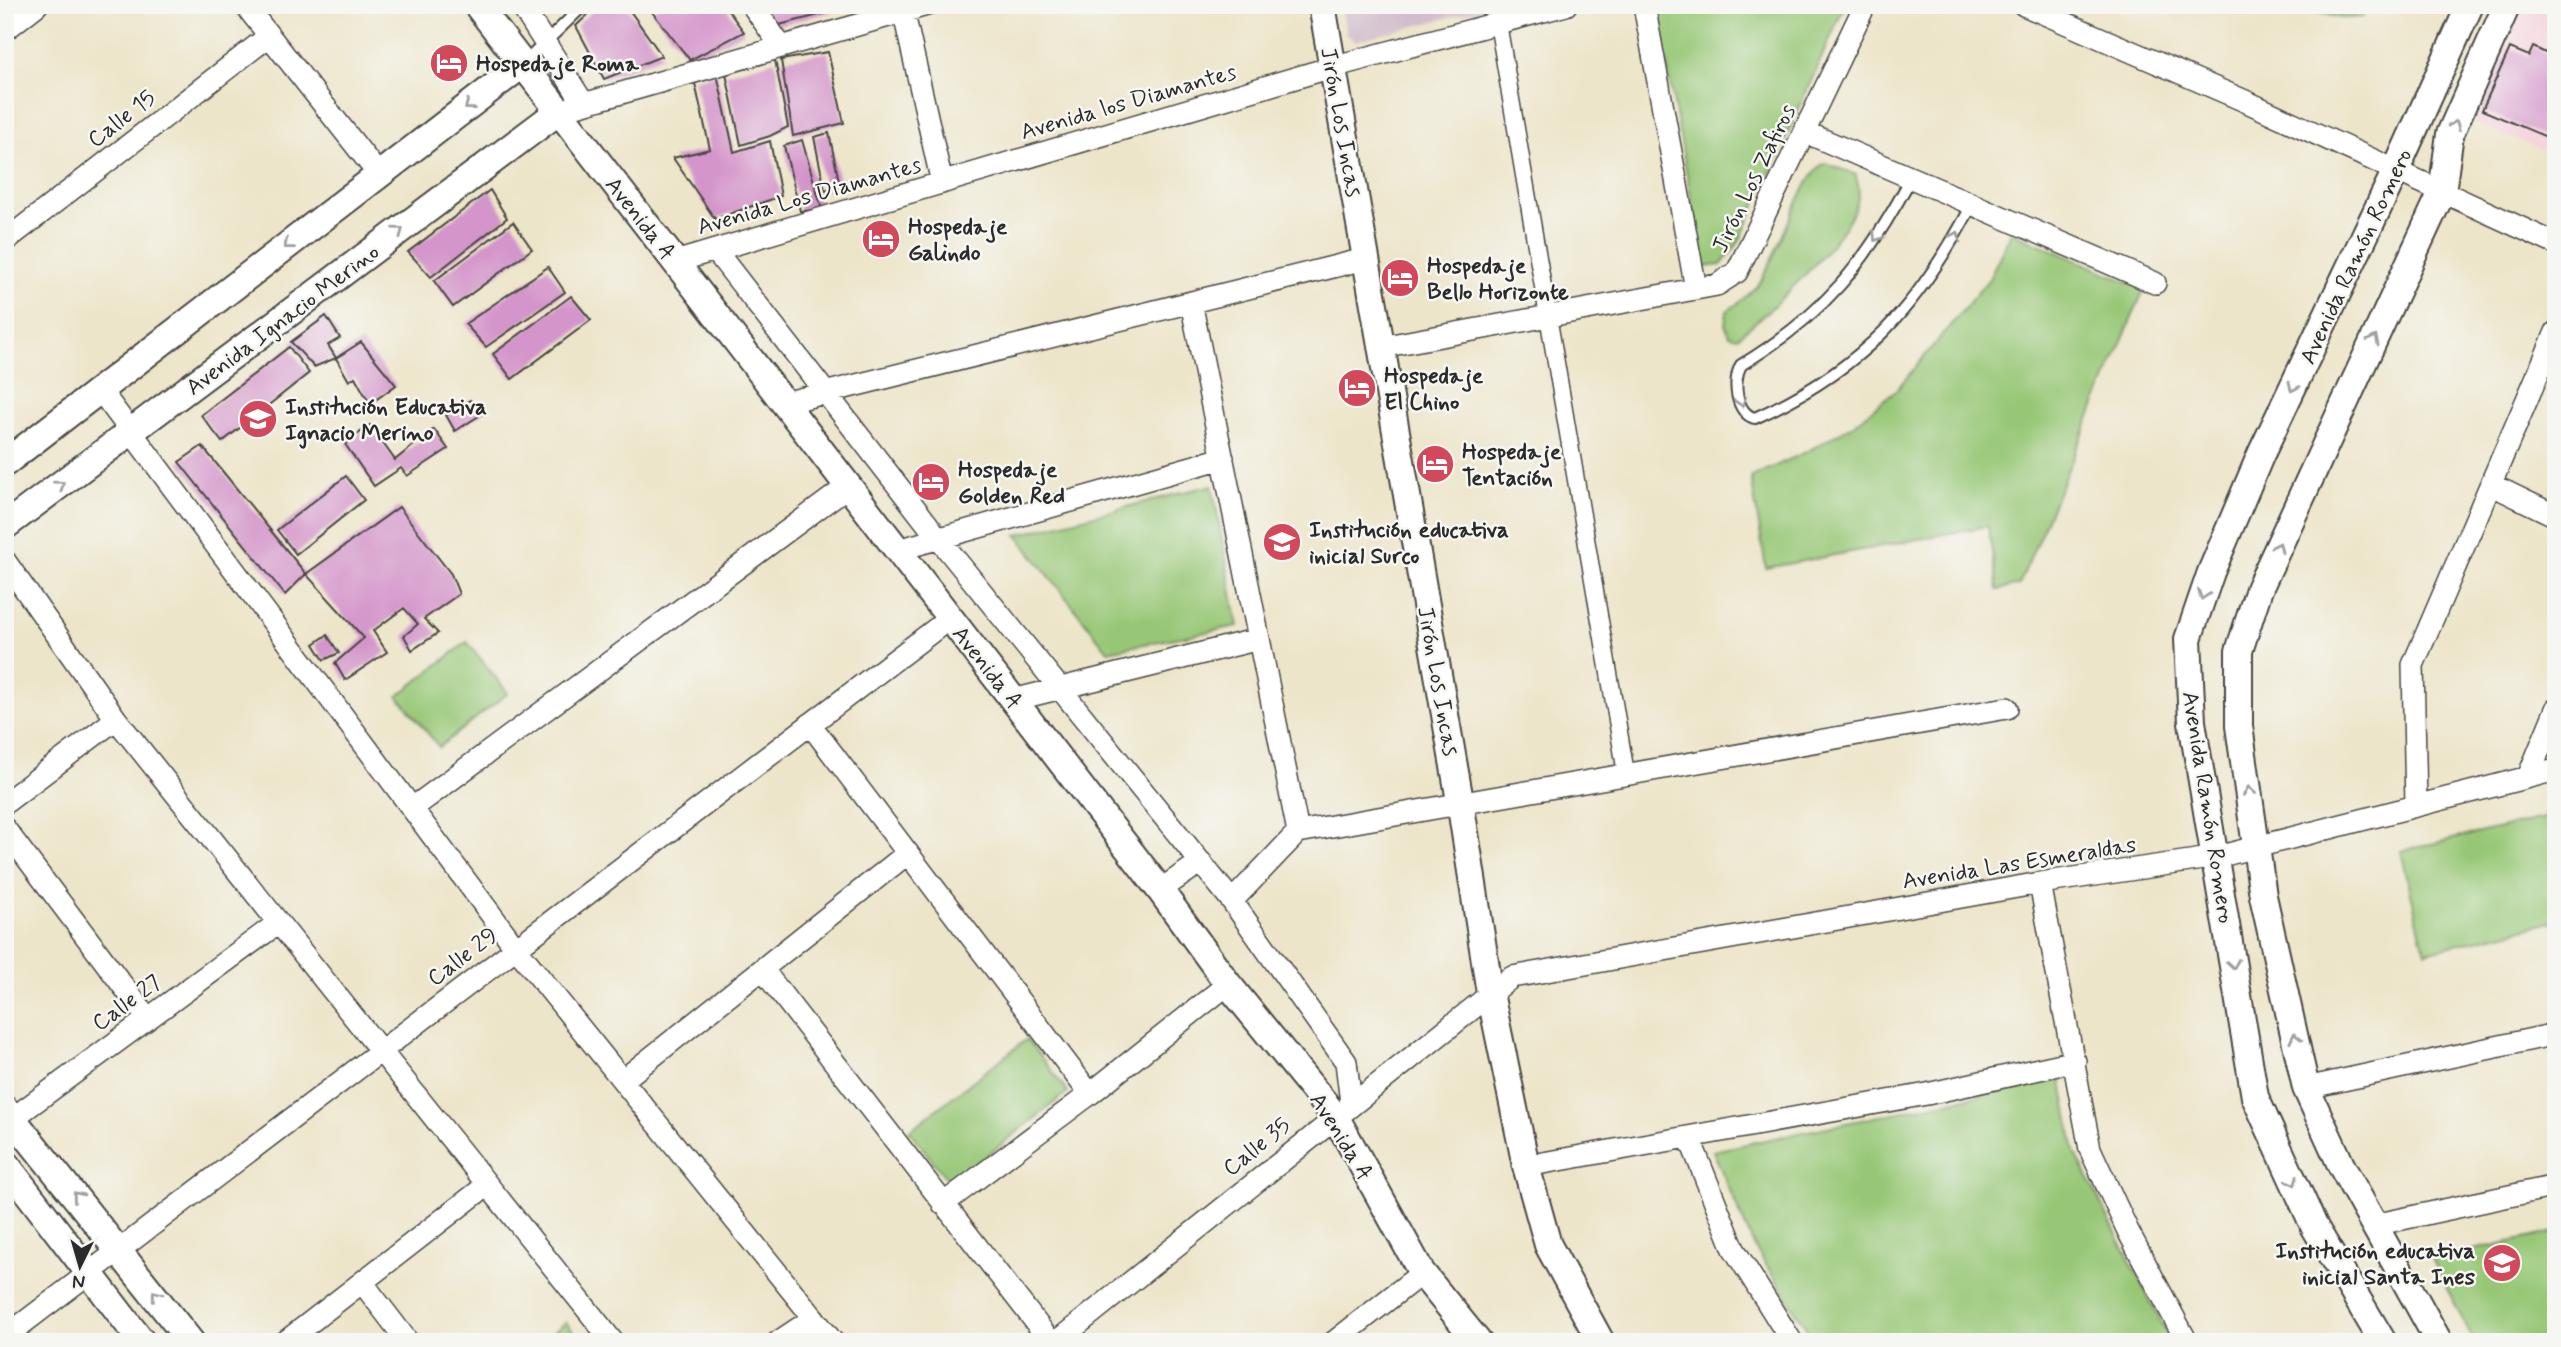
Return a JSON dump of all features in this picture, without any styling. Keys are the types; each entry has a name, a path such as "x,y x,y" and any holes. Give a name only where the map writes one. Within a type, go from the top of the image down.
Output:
{"street":[{"path":"245,5 379,175"},
{"name":"Avenida A","path":"477,5 523,64 571,108 675,262 1160,890 1228,984 1343,1110 1422,1273 1478,1342"},
{"path":"521,5 546,42 571,108 903,8 927,5"},
{"path":"752,5 781,46"},
{"name":"Jirón Los Incas","path":"1322,5 1322,70 1365,259 1460,801 1490,993 1526,1166 1548,1245 1601,1342"},
{"path":"1322,70 1566,5"},
{"path":"1644,5 1696,289"},
{"name":"Jirón Los Zafiros","path":"1381,347 1717,285 1737,272 1865,5"},
{"path":"2024,5 2556,244"},
{"name":"Avenida Ramón Romero","path":"2383,1342 2314,1226 2255,1097 2217,857 2192,722 2188,639 2211,572 2261,454 2396,170 2470,5"},
{"name":"Avenida Ramón Romero","path":"2439,1342 2341,1165 2306,1088 2263,896 2258,845 2239,726 2239,651 2259,589 2442,192 2451,134 2507,5"},
{"path":"5,30 32,7"},
{"path":"903,8 950,181"},
{"path":"1498,23 1626,773"},
{"name":"Calle 15","path":"5,241 269,36"},
{"path":"5,463 523,64"},
{"name":"Avenida los Diamantes","path":"950,181 1322,70"},
{"name":"Avenida Ignacio Merino","path":"5,526 571,108"},
{"path":"1805,132 2155,283"},
{"name":"Avenida Los Diamantes","path":"675,262 950,181"},
{"path":"715,250 939,539 1062,687 1232,901 1346,1062 1343,1110"},
{"path":"785,403 1365,259"},
{"path":"1191,302 1298,832"},
{"path":"2416,805 2413,666 2556,332"},
{"path":"100,390 516,947 833,1342"},
{"path":"898,550 1223,458"},
{"path":"2492,485 2556,516"},
{"path":"414,807 848,486"},
{"path":"5,561 116,719 613,1342"},
{"name":"Calle 29","path":"5,1336 950,618"},
{"path":"1013,700 1259,639"},
{"path":"1232,901 1298,832 1460,801 2007,708"},
{"path":"2528,777 2556,709"},
{"path":"5,803 116,719"},
{"path":"810,724 1090,1094"},
{"name":"Avenida Las Esmeraldas","path":"1490,993 1512,977 2040,883 2217,857 2556,770"},
{"path":"5,829 148,1019"},
{"path":"623,1080 908,853"},
{"path":"1160,890 1201,862"},
{"path":"2040,883 2090,1149 2128,1231 2187,1342"},
{"name":"Calle 27","path":"8,1117 148,1019 278,923"},
{"path":"763,970 1053,1342"},
{"path":"943,1204 1090,1094 1228,984"},
{"name":"Calle 35","path":"1053,1342 1490,993"},
{"path":"2306,1088 2556,1034"},
{"path":"1526,1166 1927,1094 2075,1061"},
{"path":"8,1117 120,1249 191,1342"},
{"path":"1689,1137 1734,1249 1793,1342"},
{"path":"5,1163 142,1342"},
{"path":"285,1342 487,1185"},
{"path":"2374,1225 2556,1186"},
{"path":"1334,1342 1422,1273"},
{"path":"362,1282 408,1342"},
{"path":"778,1342 814,1318"}],"lane":[{"path":"523,64 584,5"},
{"path":"1910,178 1862,261 1834,295 1798,326 1741,365 1736,384 1742,411 1747,416 1755,418 1800,398 1841,371 1876,341 1893,324 1947,253 1972,205"}],"shaded area":[{"path":"1341,5 1499,5 1355,41 1346,34"},
{"path":"2523,5 2556,5 2556,155 2473,123"}],"green space":[{"path":"1845,5 1739,242 1721,265 1704,267 1656,7"},
{"path":"2285,5 2363,5 2363,17 2341,18"},
{"path":"1825,163 1856,175 1859,191 1855,208 1844,227 1810,270 1738,337 1729,335 1725,324 1727,311 1745,298 1760,282 1807,183"},
{"path":"2011,232 2144,289 2019,585 1998,590 1988,526 1766,568 1751,477 1806,452 1855,424 1898,388 1989,279"},
{"path":"1212,485 1238,626 1108,651 1017,535"},
{"path":"467,642 508,693 439,747 398,696"},
{"path":"2556,815 2556,921 2425,952 2401,851"},
{"path":"1027,1039 1068,1092 951,1184 909,1131"},
{"path":"2061,1078 2075,1152 2171,1342 1815,1342 1754,1246 1713,1151"},
{"path":"2556,1232 2556,1342 2474,1342 2432,1259"},
{"path":"566,1322 581,1342 542,1342"}],"building":[{"path":"598,5 631,5 628,8 662,56 604,79 576,26"},
{"path":"660,5 724,5 744,32 690,60 652,12"},
{"path":"762,5 855,5 855,6 771,27"},
{"path":"2533,47 2556,58 2556,141 2482,110 2510,48 2529,56"},
{"path":"828,52 844,123 793,136 781,60"},
{"path":"775,60 788,127 741,145 726,74"},
{"path":"717,74 734,152 770,141 781,196 715,219 673,158 710,149 694,79"},
{"path":"829,133 840,186 825,191 814,137"},
{"path":"802,140 822,210 800,211 784,146"},
{"path":"490,190 507,218 431,277 408,252"},
{"path":"513,222 532,249 453,307 434,281"},
{"path":"548,267 565,292 486,347 465,324"},
{"path":"571,296 591,320 512,379 493,354"},
{"path":"326,316 340,338 328,345 336,358 314,367 291,342"},
{"path":"361,342 396,385 370,404 355,377 349,381 336,358"},
{"path":"289,347 309,373 222,442 201,415"},
{"path":"470,400 482,414 455,431 446,415"},
{"path":"370,425 395,460 434,429 448,449 407,476 401,468 374,486 345,444"},
{"path":"202,446 306,574 285,595 179,462"},
{"path":"346,476 364,500 296,554 277,530"},
{"path":"399,507 451,574 459,594 424,619 438,633 412,650 404,636 418,624 404,608 373,631 387,652 345,680 335,663 364,638 306,574"},
{"path":"327,635 339,653 324,660 314,644"}],"place":[{"name":"Hospedaje Roma","path":"449,63"},
{"name":"Hospedaje Galindo","path":"881,239"},
{"name":"Hospedaje Bello Horizonte","path":"1400,278"},
{"name":"Hospedaje El Chino","path":"1357,388"},
{"name":"Institución Educativa Ignacio Merino","path":"258,419"},
{"name":"Hospedaje Tentación","path":"1435,464"},
{"name":"Hospedaje Golden Red","path":"931,482"},
{"name":"Institución educativa inicial Surco","path":"1282,542"},
{"name":"Institución educativa inicial Santa Ines","path":"2502,1263"}]}
